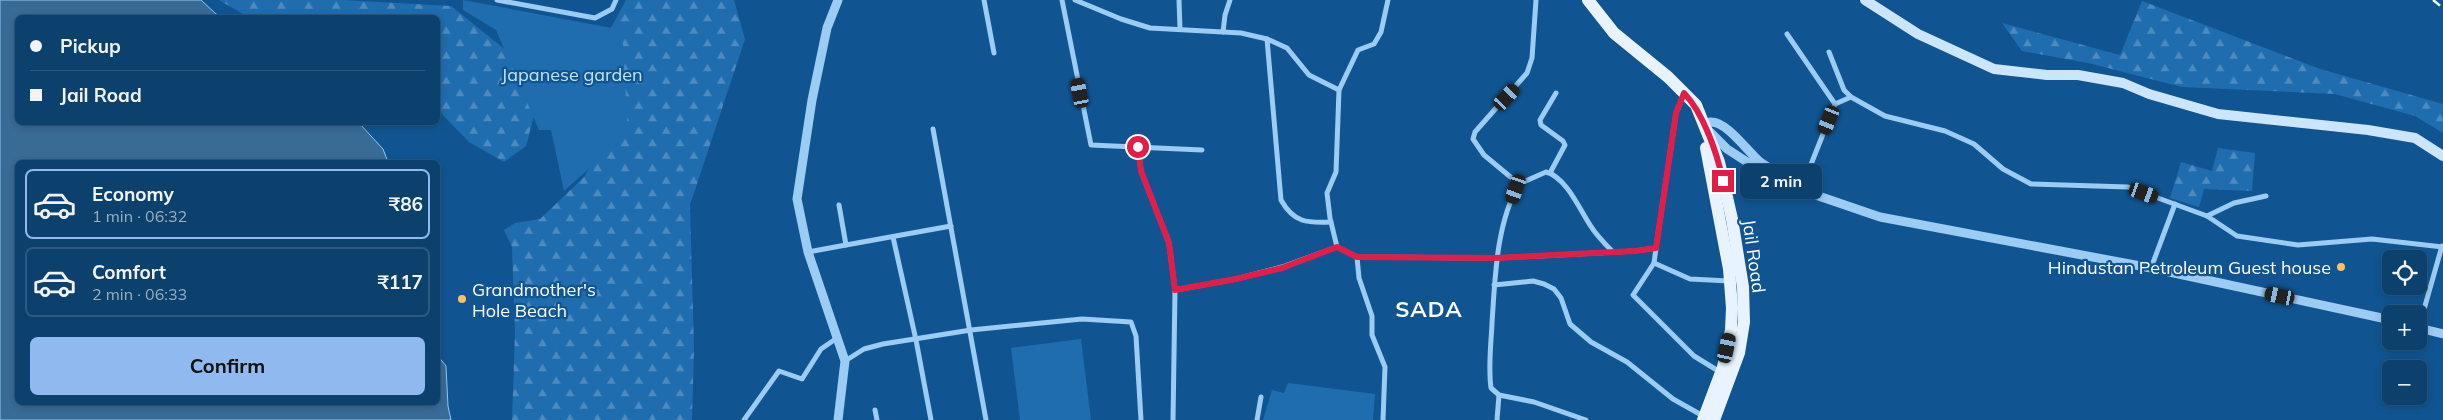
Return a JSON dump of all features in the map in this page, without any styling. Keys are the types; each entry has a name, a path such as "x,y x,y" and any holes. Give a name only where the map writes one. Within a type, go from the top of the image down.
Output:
{"main road":[{"path":"1588,0 1614,33 1696,105 1704,126"},
{"path":"1866,0 1918,34 1994,70 2047,75 2078,75 2123,83 2148,94 2218,114 2368,130 2415,138 2443,156"},
{"name":"Jail Road","path":"1704,126 1703,135 1710,163 1730,281 1731,330 1707,419"},
{"name":"Jail Road","path":"1704,126 1719,162 1732,219 1744,303 1744,322 1739,353 1707,419"}],"street":[{"path":"497,0 595,18 612,9 616,0"},
{"path":"838,0 827,28 812,100 798,199 808,252 845,361 838,420"},
{"path":"984,0 994,53"},
{"path":"1062,0 1091,145 1202,150"},
{"path":"1075,0 1121,19 1150,28 1223,32 1267,39 1287,48 1309,75 1339,90"},
{"path":"1179,0 1180,29"},
{"path":"1223,32 1225,15 1230,0"},
{"path":"1337,247 1327,193 1336,172 1339,90 1358,50 1374,44 1381,32 1388,0"},
{"path":"1519,184 1484,154 1473,139 1475,132 1527,73 1532,58 1536,0"},
{"path":"1787,34 1835,104"},
{"path":"1267,39 1281,200 1288,213 1308,223 1331,222"},
{"path":"1829,52 1844,90 1851,97 1885,116 1945,130 1974,144 2003,169 2031,184 2128,187 2208,216 2237,236 2298,245 2372,239 2443,246 2426,305"},
{"path":"1550,173 1565,145 1563,141 1541,125 1540,120 1556,93"},
{"path":"1684,93 1676,113 1654,263 1634,295 1694,356 1721,372"},
{"path":"1802,187 1835,104 1851,97"},
{"path":"1802,187 1760,162 1722,125 1710,122 1704,126 1727,149 1758,169 1821,196 1880,217 2151,268 2382,318"},
{"path":"933,129 986,420"},
{"path":"1138,147 1141,171 1169,243 1175,290 1173,420"},
{"path":"1586,420 1534,402 1499,394 1492,388 1489,369 1496,258 1506,220 1519,184 1546,172 1550,173 1577,202 1590,226 1613,252"},
{"path":"2208,216 2234,203 2266,196"},
{"path":"2151,268 2175,204"},
{"path":"839,205 846,245"},
{"path":"808,252 951,226"},
{"path":"893,237 916,340 931,420"},
{"path":"1175,290 1236,279 1282,268 1337,247 1357,257 1496,258 1656,248"},
{"path":"1357,257 1359,278 1372,316 1372,335 1386,367 1383,420"},
{"path":"1654,263 1690,279 1730,281"},
{"path":"1494,284 1533,282 1544,284 1554,289 1561,298 1570,324 1591,342 1627,362 1673,399 1707,419"},
{"path":"845,361 864,349 971,330 1082,319 1131,322 1136,336 1141,420"},
{"path":"2427,329 2443,334"},
{"path":"744,420 779,371 802,379 821,349 837,338"},
{"path":"1497,420 1499,394"},
{"path":"1256,420 1261,396"},
{"path":"875,410 876,420"}],"green space":[{"path":"219,0 342,0 451,6 517,59 535,112 526,146 504,162 469,142 440,112 440,15 245,15"},
{"name":"Japanese garden","path":"463,0 622,30 628,134 564,191 551,130 539,130 496,30 463,10"},
{"path":"626,0 734,0 745,39 690,205 694,347 692,420 512,420 515,332 512,247 504,230 515,223 540,219 584,177 605,141 597,54"},
{"path":"2142,1 2320,69 2443,104 2443,133 2415,116 2335,94 2182,87 2088,63 2022,51 2002,23 2120,55"},
{"path":"2218,148 2255,153 2252,191 2204,189 2199,207 2170,198 2181,162 2212,171"},
{"path":"1081,339 1091,420 1020,420 1011,348"},
{"path":"1288,383 1375,394 1373,420 1263,420 1272,390 1284,393"}],"shaded area":[{"path":"0,0 201,0 219,15 15,15 15,125 361,125 383,149 387,160 15,160 15,405 440,405 440,358 446,366 448,406 451,420 0,420"}],"railway":[{"path":"2433,0 2443,8"}],"place":[{"name":"Hindustan Petroleum Guest house","path":"2341,267"},
{"name":"Grandmother's Hole Beach","path":"462,299"}],"district":[{"name":"SADA","path":"1429,309"}],"route":[{"path":"1138,147 1141,171 1169,243 1175,290 1236,279 1282,268 1337,247 1357,257 1496,258 1635,251 1656,248 1676,113 1684,93 1696,105 1719,162 1723,181"}]}
